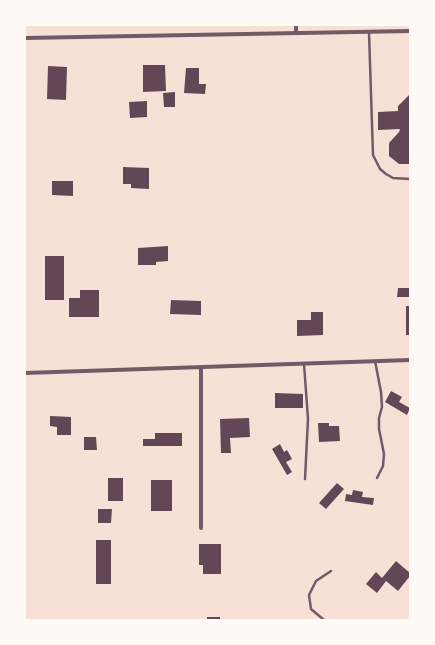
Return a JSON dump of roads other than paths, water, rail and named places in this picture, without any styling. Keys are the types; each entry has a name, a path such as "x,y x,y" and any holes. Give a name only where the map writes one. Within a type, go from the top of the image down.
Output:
{"street":[{"path":"296,25 296,33"},
{"path":"25,38 410,31"},
{"path":"25,373 410,360"},
{"path":"200,367 201,528"}],"lane":[{"path":"369,32 373,155 380,169 386,174 393,178 410,179"},
{"path":"375,361 381,392 382,407 379,418 379,430 384,454 383,466 377,478"},
{"path":"304,363 308,419 305,479"},
{"path":"324,620 311,609 309,595 316,581 331,571"}]}
